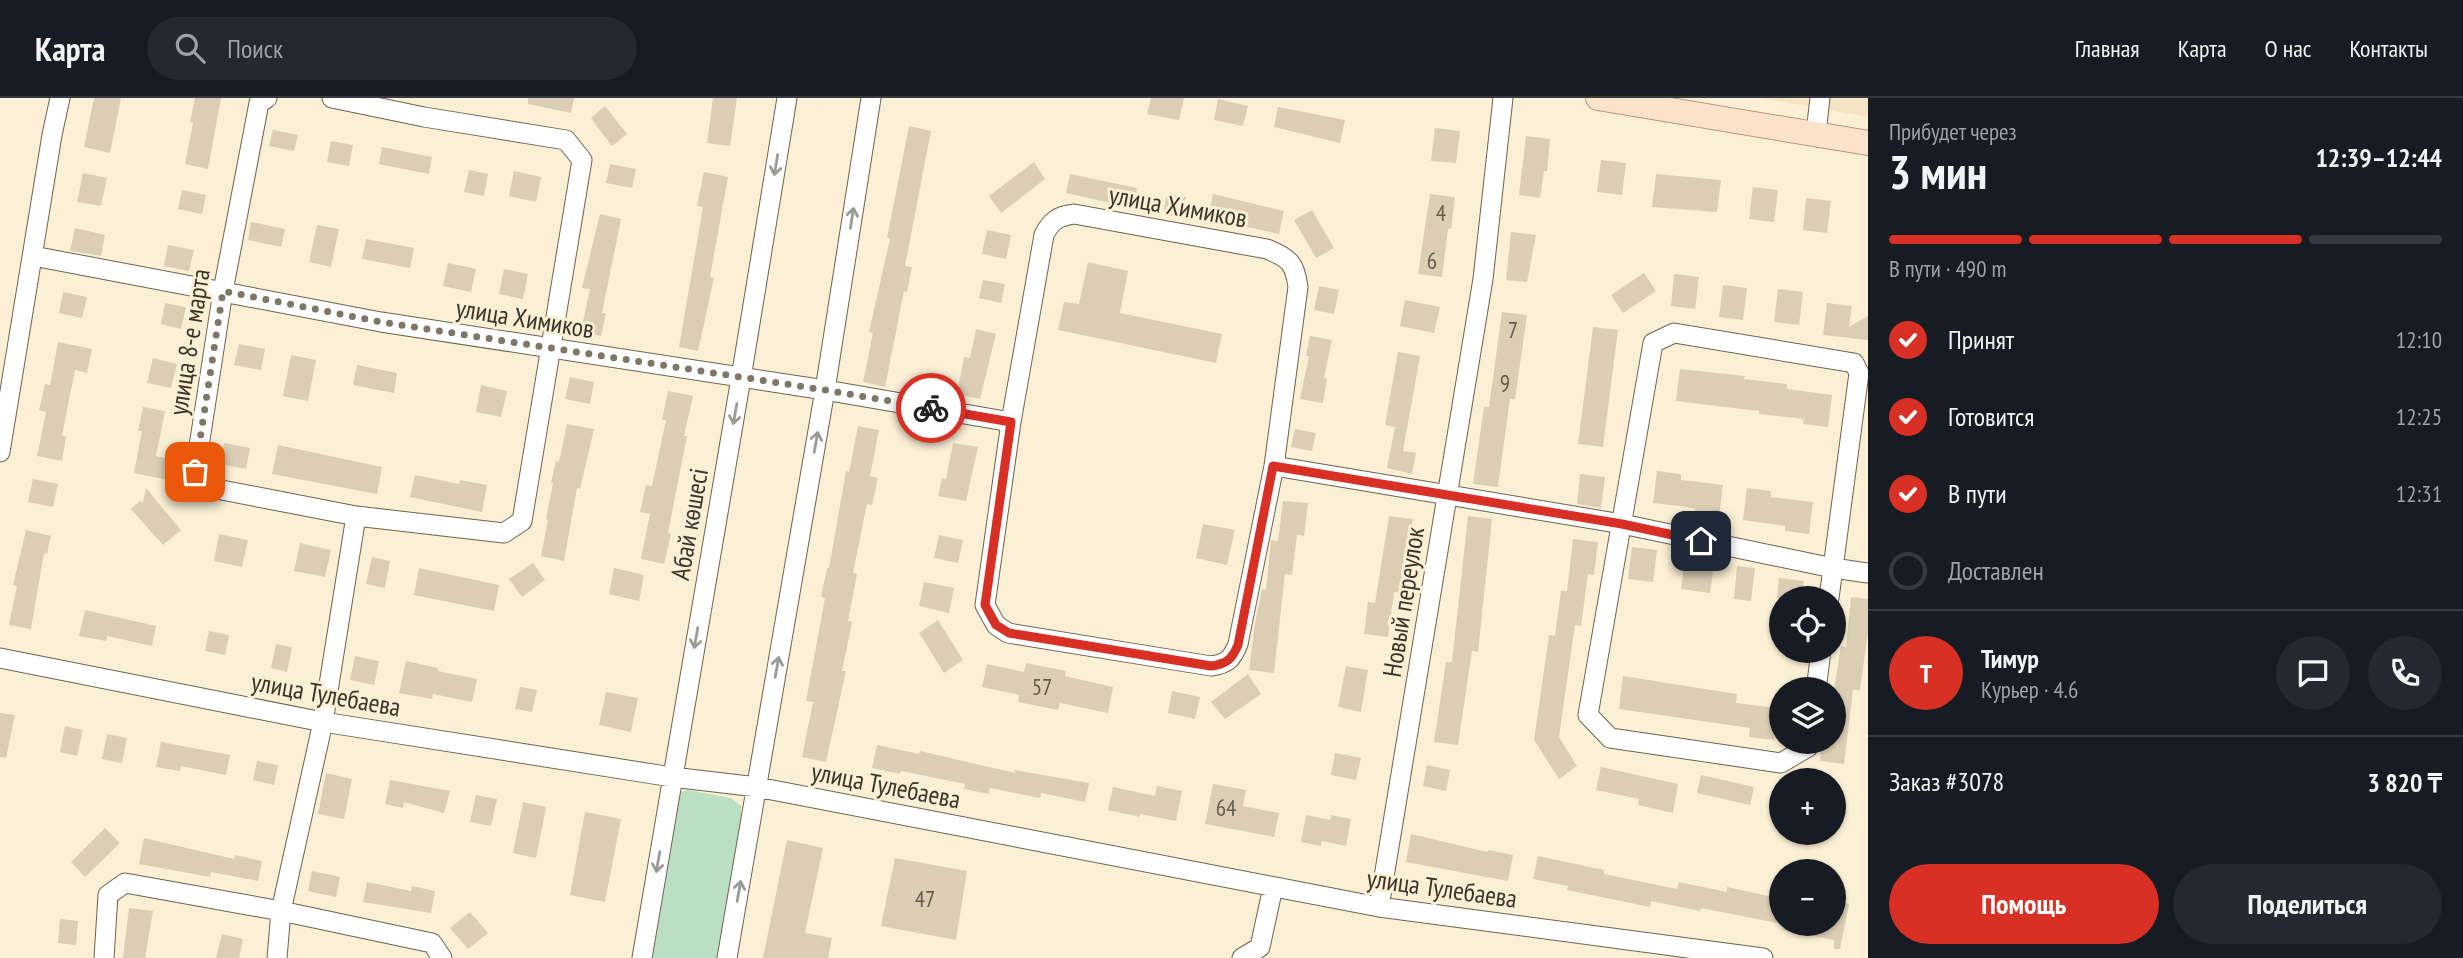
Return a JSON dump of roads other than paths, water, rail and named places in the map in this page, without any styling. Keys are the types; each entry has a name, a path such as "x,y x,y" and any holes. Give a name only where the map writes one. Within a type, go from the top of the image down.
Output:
{"main road":[{"path":"1598,98 1868,143"}],"street":[{"path":"0,452 60,98"},
{"name":"улица 8-е марта","path":"267,98 259,103 223,291 195,472 206,487 356,516 504,533 522,521 582,159 566,140 425,108 332,98"},
{"name":"Абай көшесі","path":"642,958 787,98"},
{"path":"727,958 825,390 871,98"},
{"name":"Новый переулок","path":"1379,907 1483,279 1503,98"},
{"path":"1816,133 1820,98"},
{"name":"улица Химиков","path":"1074,214 1267,249 1285,256 1296,270 1298,287 1273,466 1238,645 1233,658 1223,664 1211,666 1009,633 996,625 985,605 1011,422 1044,235 1050,222 1062,215 1074,214"},
{"name":"улица Химиков","path":"33,256 381,322 825,390 1011,422"},
{"path":"1796,754 1781,763 1610,738 1588,715 1653,343 1674,333 1854,363 1859,373 1831,586"},
{"path":"1273,466 1622,524 1868,573"},
{"path":"277,958 281,911 323,722 356,516"},
{"name":"улица Тулебаева","path":"0,658 323,722 672,777 757,787 1379,907 1756,957"},
{"path":"104,958 108,895 125,883 281,911 432,943 442,958"},
{"path":"1242,958 1260,947 1273,887"}]}
